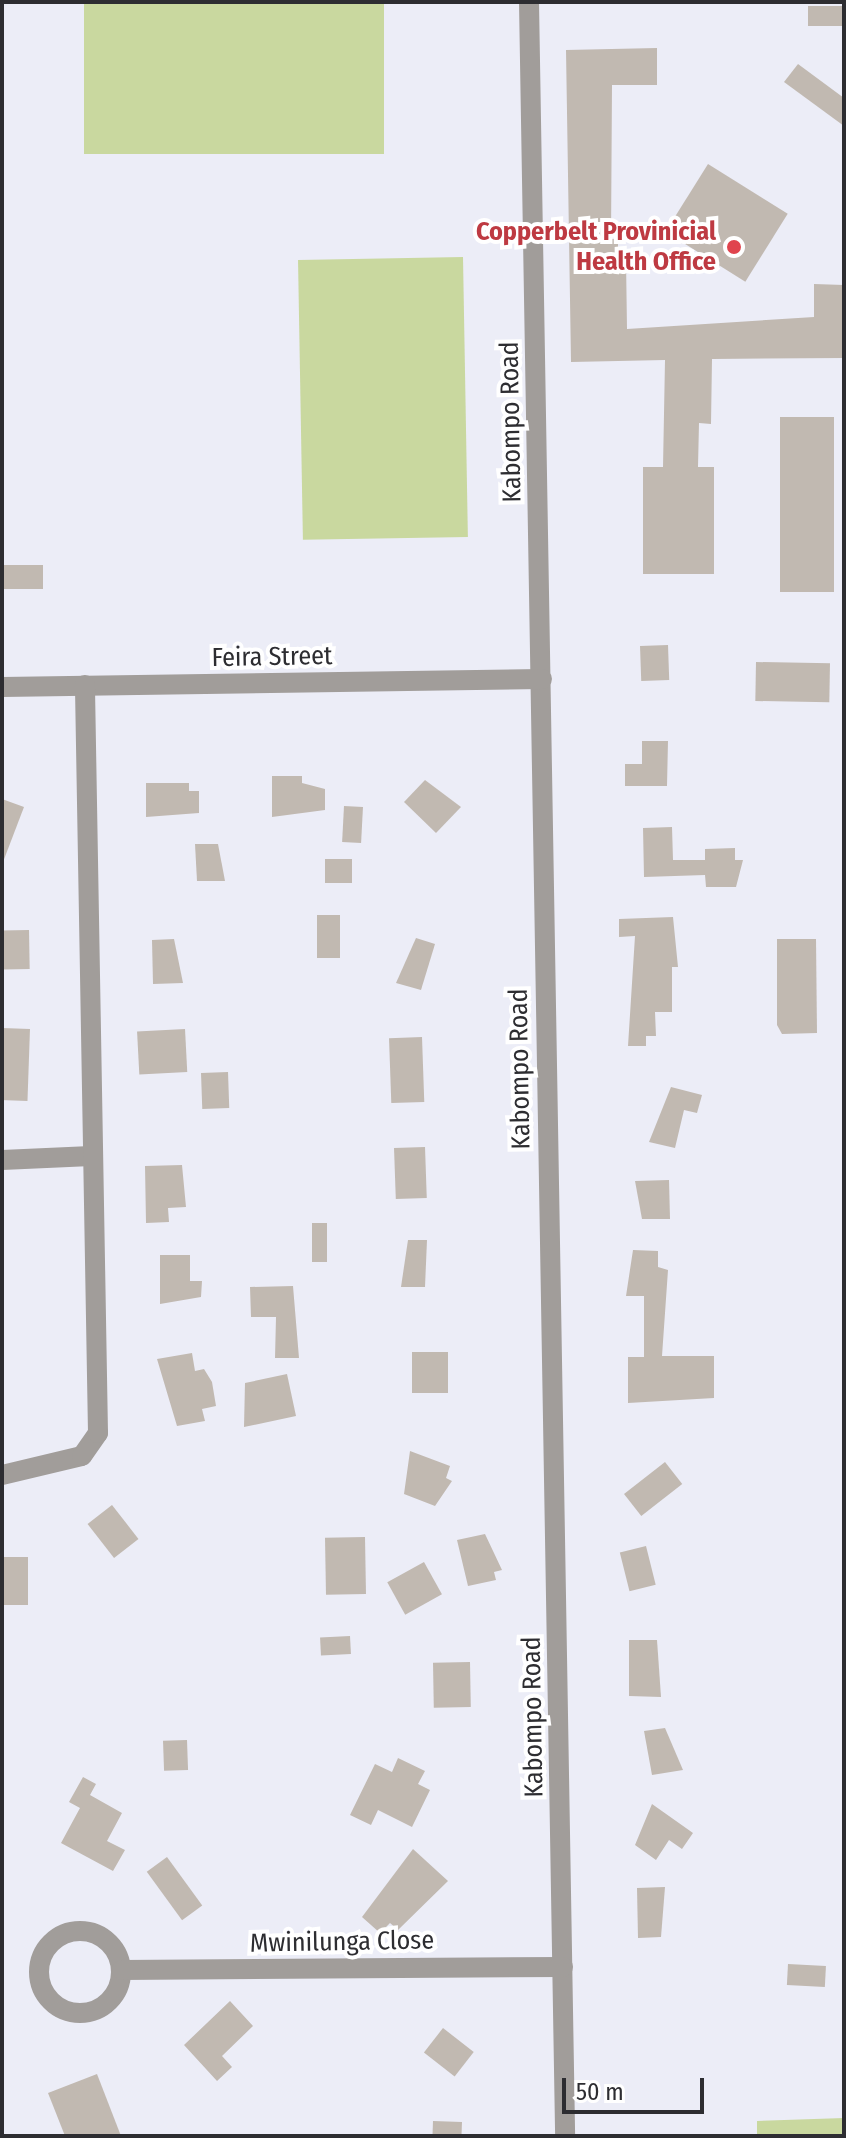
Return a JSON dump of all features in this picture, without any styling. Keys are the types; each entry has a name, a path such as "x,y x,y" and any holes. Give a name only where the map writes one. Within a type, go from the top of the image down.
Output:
{"street":[{"name":"Kabompo Road","path":"529,2 565,2136"},
{"name":"Feira Street","path":"2,687 542,679"},
{"path":"2,1475 82,1456 98,1433 91,1156 93,851 85,685"},
{"path":"2,1160 91,1156"},
{"path":"74,1931 107,1940 122,1970 109,2001 77,2013 47,1997 39,1964 45,1948 74,1931"},
{"name":"Mwinilunga Close","path":"122,1970 563,1967"}],"green space":[{"path":"84,2 384,2 384,154 84,154"},
{"path":"463,257 468,537 303,540 298,260"},
{"path":"844,2118 844,2136 757,2136 757,2121"}],"building":[{"path":"808,6 844,6 844,26 808,26"},
{"path":"657,48 657,85 612,85 611,239 618,239 618,259 626,259 627,329 814,317 814,284 844,285 844,358 712,359 711,424 699,423 698,467 714,467 714,574 643,574 643,467 663,467 665,360 571,362 566,50"},
{"path":"798,64 844,98 844,126 784,82"},
{"path":"708,164 788,214 745,282 666,232"},
{"path":"780,417 834,417 834,592 780,592"},
{"path":"2,565 43,565 43,589 2,589"},
{"path":"668,645 669,680 641,681 640,646"},
{"path":"756,662 830,663 829,702 755,701"},
{"path":"642,741 668,741 667,786 625,786 625,764 642,764"},
{"path":"272,776 302,776 302,783 325,789 325,810 272,817"},
{"path":"425,780 461,807 436,833 404,802"},
{"path":"146,783 189,783 189,791 199,791 199,813 146,817"},
{"path":"2,799 24,807 3,862 2,862"},
{"path":"344,806 363,807 361,843 342,842"},
{"path":"672,827 673,860 705,860 705,849 735,848 735,860 743,860 736,887 706,887 705,875 644,877 643,828"},
{"path":"195,844 218,844 225,881 197,881"},
{"path":"325,859 352,859 352,883 325,883"},
{"path":"317,915 340,915 340,958 317,958"},
{"path":"673,917 678,967 672,967 672,1012 655,1012 656,1036 646,1036 646,1046 628,1046 635,936 619,937 619,919"},
{"path":"2,930 29,930 30,969 3,969"},
{"path":"416,938 435,944 421,990 396,983"},
{"path":"174,939 183,983 153,984 152,940"},
{"path":"777,939 816,939 817,1033 782,1034 777,1025"},
{"path":"2,1028 30,1029 27,1101 2,1100"},
{"path":"185,1029 187,1072 139,1074 137,1032"},
{"path":"422,1037 424,1102 391,1103 389,1038"},
{"path":"228,1072 229,1108 202,1109 201,1073"},
{"path":"671,1087 702,1095 697,1113 684,1110 675,1148 649,1142"},
{"path":"425,1147 427,1198 396,1199 394,1148"},
{"path":"182,1165 186,1207 168,1208 169,1222 146,1223 145,1166"},
{"path":"669,1180 670,1219 642,1219 635,1181"},
{"path":"312,1223 327,1223 327,1262 312,1262"},
{"path":"408,1240 427,1240 425,1287 401,1287"},
{"path":"633,1250 658,1251 658,1267 668,1270 662,1356 714,1356 714,1398 628,1403 628,1357 644,1357 644,1296 626,1296"},
{"path":"160,1255 190,1255 190,1281 202,1281 201,1297 160,1304"},
{"path":"293,1286 299,1358 275,1358 276,1317 251,1317 250,1287"},
{"path":"412,1352 448,1352 448,1393 412,1393"},
{"path":"192,1353 195,1371 204,1369 212,1382 216,1406 202,1409 205,1421 177,1426 157,1359"},
{"path":"287,1374 296,1416 244,1427 245,1383"},
{"path":"410,1451 450,1466 446,1478 452,1481 435,1506 404,1494"},
{"path":"665,1462 682,1484 641,1516 624,1494"},
{"path":"112,1505 138,1539 114,1558 88,1524"},
{"path":"485,1534 502,1570 494,1572 496,1580 468,1586 457,1540"},
{"path":"365,1537 366,1594 326,1595 325,1538"},
{"path":"646,1546 656,1585 629,1591 620,1553"},
{"path":"2,1557 28,1557 28,1605 2,1605"},
{"path":"424,1562 442,1594 405,1615 387,1582"},
{"path":"350,1636 351,1654 321,1656 320,1638"},
{"path":"629,1640 657,1640 661,1697 629,1696"},
{"path":"470,1662 471,1707 434,1708 433,1663"},
{"path":"665,1728 683,1770 652,1775 644,1731"},
{"path":"187,1740 188,1770 164,1771 163,1741"},
{"path":"398,1758 425,1771 418,1784 430,1790 412,1827 378,1810 371,1825 350,1815 375,1764 392,1772"},
{"path":"83,1777 96,1784 90,1795 122,1813 107,1841 125,1850 113,1871 61,1843 80,1808 69,1802"},
{"path":"652,1804 693,1833 682,1849 669,1840 656,1860 635,1845"},
{"path":"413,1849 448,1881 398,1930 390,1923 380,1933 362,1917"},
{"path":"167,1857 202,1906 182,1920 147,1872"},
{"path":"665,1887 661,1937 638,1938 637,1888"},
{"path":"788,1964 826,1966 825,1987 787,1985"},
{"path":"230,2001 253,2026 222,2056 232,2067 217,2081 184,2045"},
{"path":"443,2028 474,2052 455,2076 424,2052"},
{"path":"97,2074 121,2136 65,2136 48,2093"},
{"path":"433,2121 462,2122 461,2136 432,2136"}],"place":[{"name":"Copperbelt Provinicial Health Office","path":"734,247"}]}
